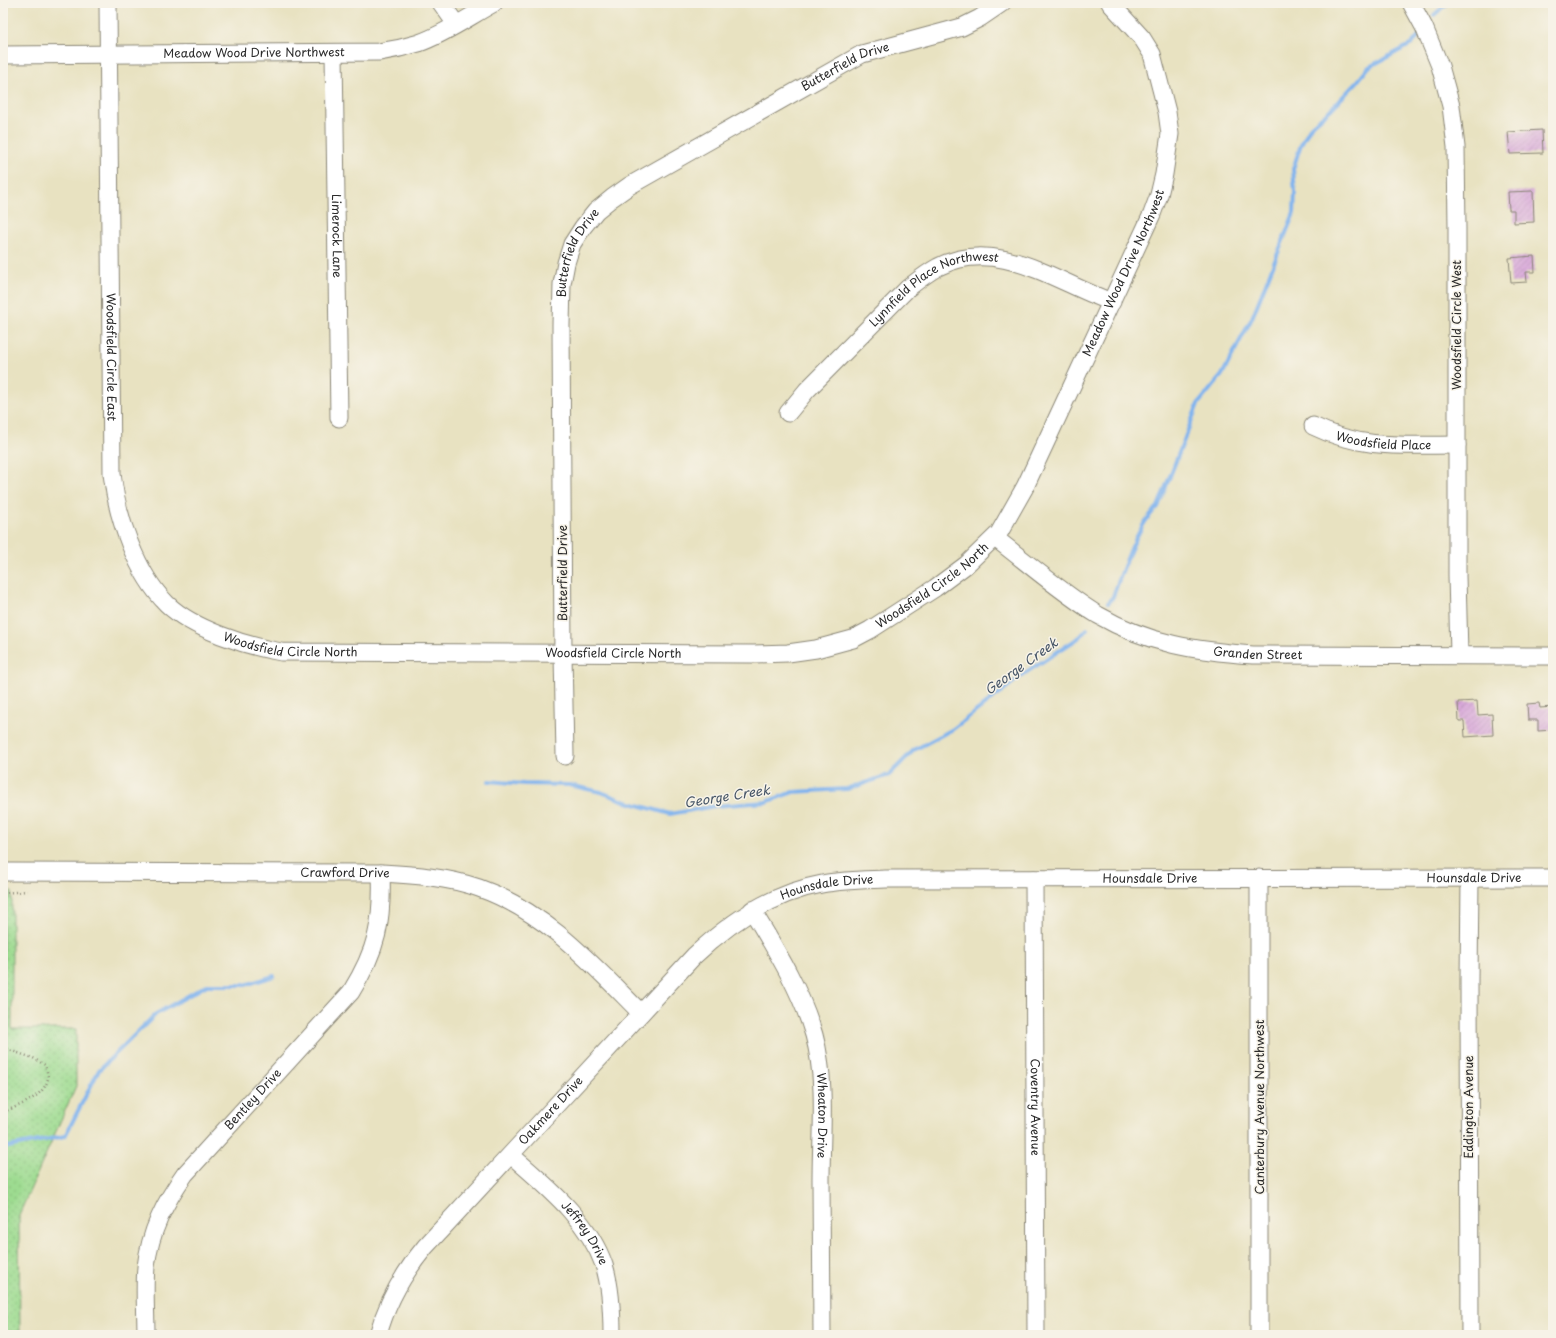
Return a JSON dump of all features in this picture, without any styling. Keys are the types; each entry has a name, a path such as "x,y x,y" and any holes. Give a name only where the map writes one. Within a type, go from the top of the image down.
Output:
{"street":[{"name":"Woodsfield Circle East","path":"108,3 111,454 114,495 126,534 143,572 154,589 168,604 203,627"},
{"path":"441,3 456,24"},
{"name":"Meadow Wood Drive Northwest","path":"3,55 379,52 399,49 419,43 494,3"},
{"name":"Butterfield Drive","path":"565,756 563,654 562,284 566,263 572,244 582,226 596,211 628,186 862,54 962,27 980,18 1002,3"},
{"name":"Meadow Wood Drive Northwest","path":"995,538 1010,515 1025,487 1112,302 1160,195 1170,134 1167,112 1152,54 1142,38 1110,3"},
{"name":"Woodsfield Circle West","path":"1411,3 1424,27 1440,66 1451,106 1456,147 1457,575 1459,655"},
{"name":"Limerock Lane","path":"334,53 339,418"},
{"name":"Lynnfield Place Northwest","path":"788,413 812,384 908,288 922,276 958,259 979,257 999,258 1018,262 1093,296 1112,302"},
{"name":"Woodsfield Place","path":"1313,426 1335,436 1364,443 1399,445 1457,445"},
{"name":"Woodsfield Circle North","path":"203,627 241,643 261,649 281,652 563,654 781,653 816,649 834,645 853,639 870,630 935,588 966,565 995,538"},
{"name":"Granden Street","path":"995,538 1064,591 1098,614 1116,624 1147,637 1174,645 1213,652 1253,655 1553,656"},
{"name":"Crawford Drive","path":"3,872 381,873 425,876 459,882 478,887 516,904 550,927 582,954 641,1013"},
{"name":"Bentley Drive","path":"146,1335 146,1268 149,1248 163,1208 185,1174 351,992 362,974 378,935 381,915 381,873"},
{"name":"Canterbury Avenue Northwest","path":"1259,878 1260,1335"},
{"name":"Eddington Avenue","path":"1470,878 1470,1335"},
{"name":"Hounsdale Drive","path":"752,910 796,890 850,880 1553,878"},
{"name":"Coventry Avenue","path":"1034,879 1036,1335"},
{"name":"Oakmere Drive","path":"378,1335 391,1298 412,1263 425,1247 704,946 725,928 752,910"},
{"name":"Wheaton Drive","path":"752,910 786,968 801,1000 814,1037 818,1057 822,1119 822,1335"},
{"name":"Jeffrey Drive","path":"511,1154 572,1213 596,1246 604,1265 609,1285 612,1335"}],"path":[{"path":"3,893 26,891"},
{"path":"3,1048 33,1058 45,1065 48,1077 45,1084 34,1098 3,1112"},
{"path":"3,1241 5,1263 3,1273"}],"green space":[{"path":"3,891 12,891 12,1029 76,1029 76,1086 19,1215 20,1335 3,1335"}],"building":[{"path":"1542,130 1543,153 1510,154 1508,132"},
{"path":"1533,191 1534,222 1514,223 1514,210 1509,210 1508,192"},
{"path":"1534,256 1535,272 1526,272 1527,282 1511,283 1509,258"},
{"path":"1477,701 1478,715 1492,714 1493,735 1465,737 1464,721 1459,721 1458,702"},
{"path":"1539,703 1540,708 1553,707 1553,730 1538,731 1538,720 1528,720 1527,704"}],"waterway":[{"name":"George Creek","path":"1434,15 1448,3"},
{"path":"1108,603 1112,599 1136,537 1150,515 1158,507 1198,404 1222,375 1252,318 1294,213 1295,192 1293,169 1301,144 1311,126 1330,110 1369,67 1412,44 1419,35"},
{"name":"George Creek","path":"489,781 524,784 569,785 601,792 627,802 670,814 715,806 766,802 793,792 847,789 889,775 914,750 953,729 1028,671 1080,637 1087,629"},
{"name":"George Creek","path":"3,1148 65,1136 99,1070 156,1014 207,985 245,985 274,976"}]}
